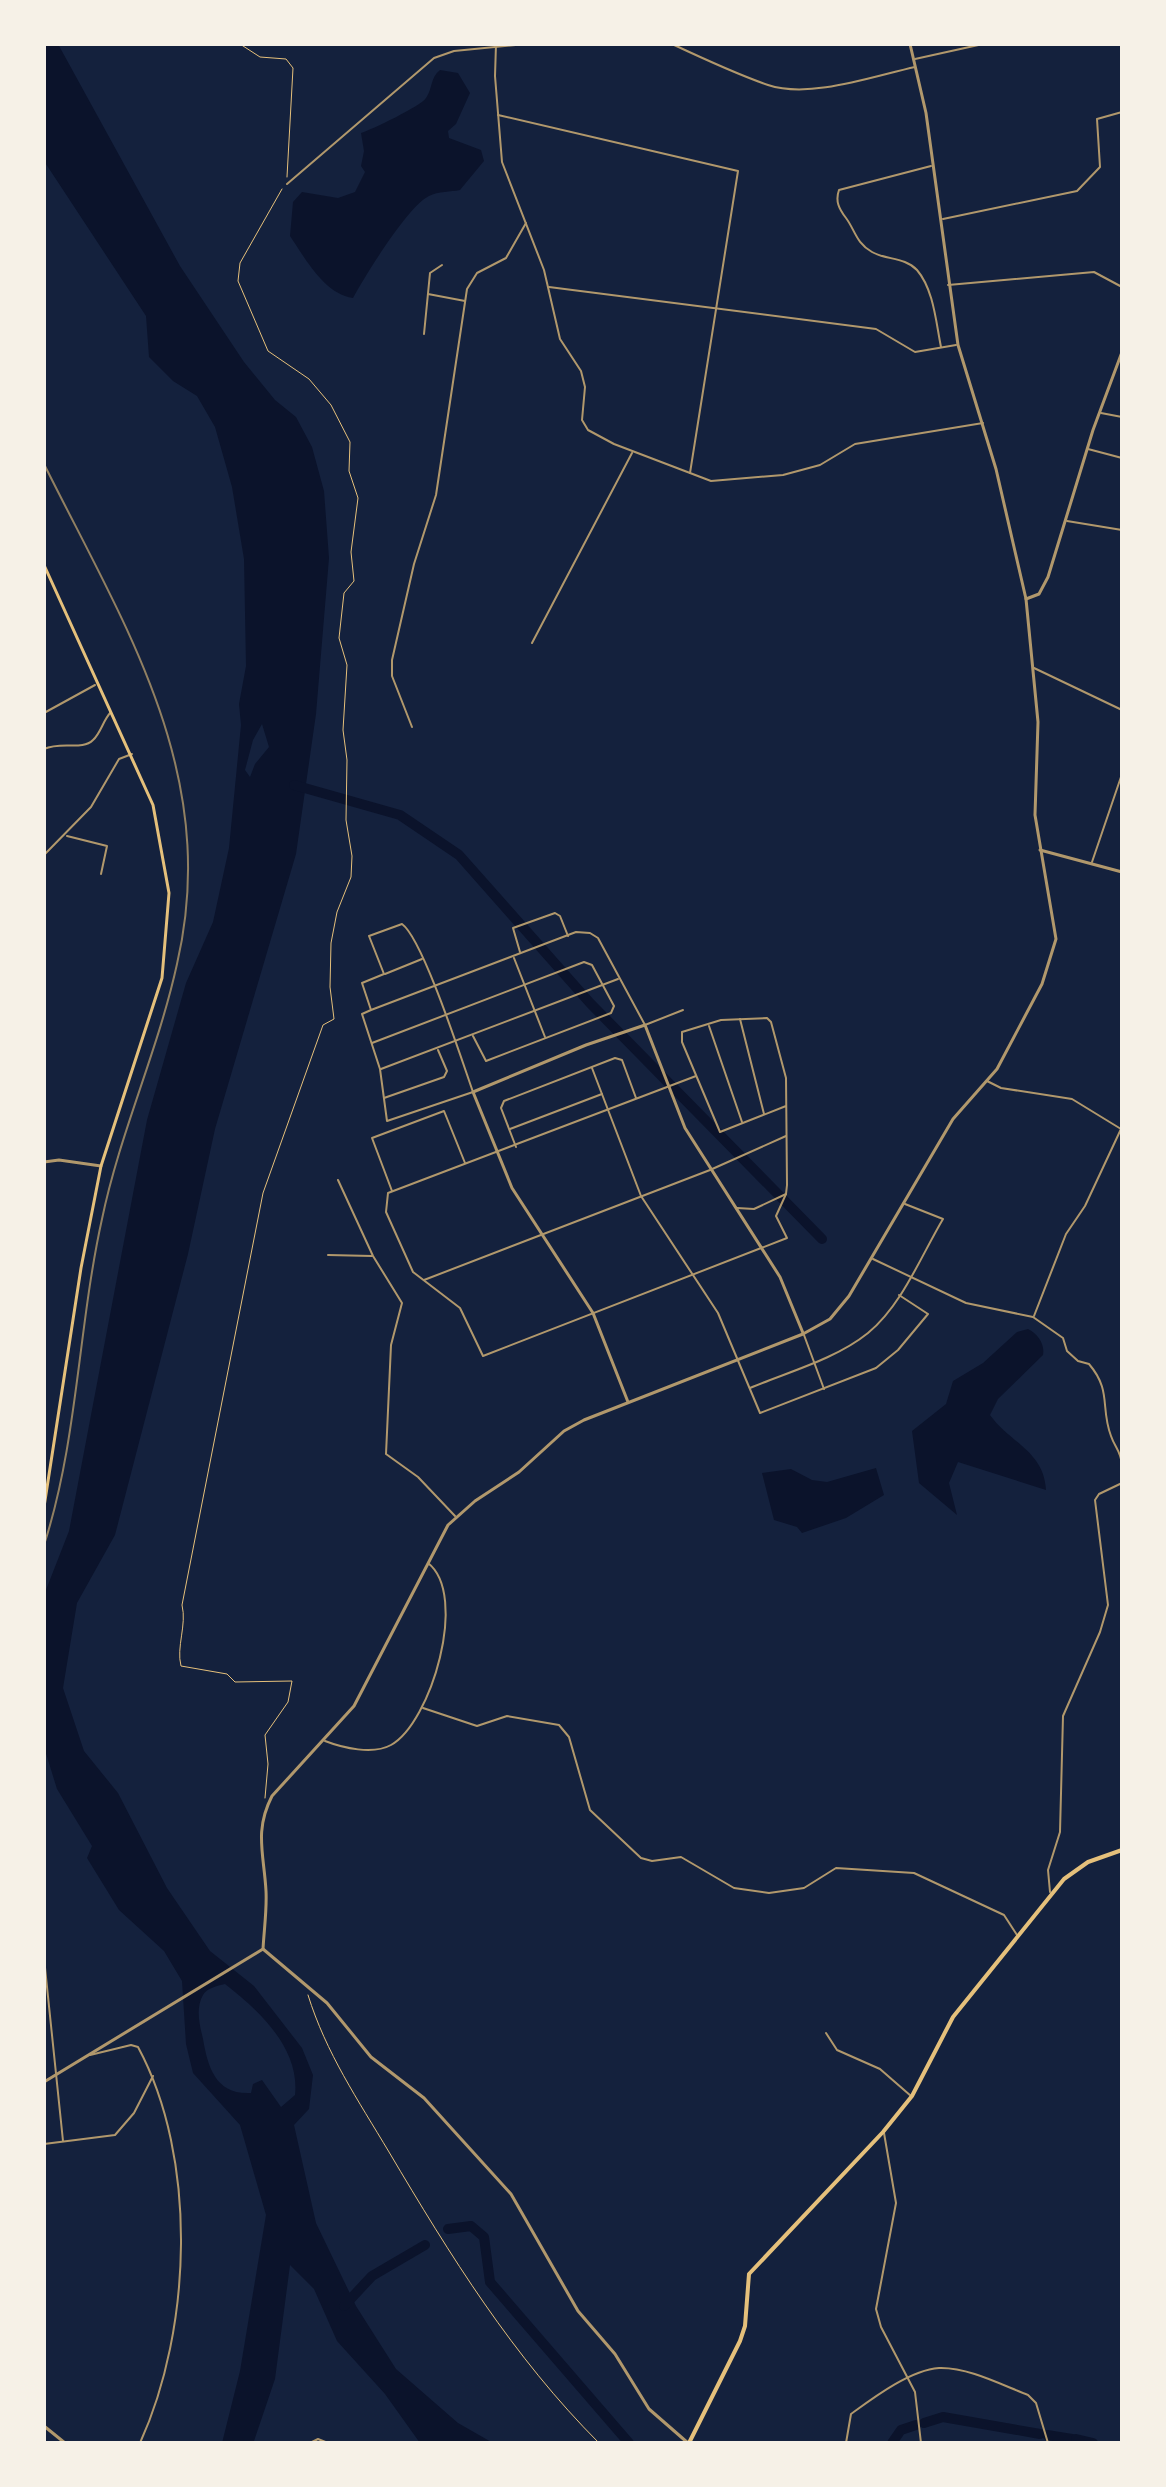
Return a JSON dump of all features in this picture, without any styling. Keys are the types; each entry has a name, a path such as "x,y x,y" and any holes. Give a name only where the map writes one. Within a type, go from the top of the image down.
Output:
{"main road":[{"path":"44,565 132,754 158,824 169,893 169,930 156,1000 101,1166 81,1268 44,1507"},
{"path":"689,2443 740,2341 745,2326 745,2289 749,2274 883,2132 912,2096 953,2017 1064,1879 1088,1862 1122,1850"}],"street":[{"path":"287,184 434,58 454,51 526,44"},
{"path":"672,44 731,73 774,86 827,87 916,67"},
{"path":"263,1949 266,1894 259,1849 263,1813 284,1780 325,1741 354,1706 455,1516 519,1472 564,1431 628,1402 803,1334 830,1319 873,1258 953,1119 987,1081 1019,1031 1055,946 1054,913 1040,850 1034,803 1039,738 1026,599 983,423 958,345 932,166 910,44"},
{"path":"914,59 983,44"},
{"path":"496,46 497,115 502,162 548,287 560,339 584,381 583,424 592,432 707,481 783,475 820,465 855,444 983,423"},
{"path":"940,219 1080,190 1100,167 1097,119 1122,112"},
{"path":"497,115 736,168 719,308 690,475"},
{"path":"932,166 839,190 837,199 853,234 866,248 906,262 921,276 942,348"},
{"path":"412,727 392,676 392,660 414,564 436,495 466,301 471,279 506,258 526,223"},
{"path":"424,334 430,272 442,265"},
{"path":"948,285 1094,272 1122,287"},
{"path":"548,287 876,329 915,352 958,345"},
{"path":"428,294 466,301"},
{"path":"1026,599 1037,597 1043,589 1087,449 1122,352"},
{"path":"1099,413 1122,417"},
{"path":"1087,449 1122,458"},
{"path":"532,643 633,452"},
{"path":"1066,521 1122,530"},
{"path":"1033,667 1122,710"},
{"path":"44,713 99,683"},
{"path":"44,749 54,743 83,746 96,739 112,711"},
{"path":"44,855 91,807 119,759 132,754"},
{"path":"1092,863 1122,774"},
{"path":"65,836 107,846 101,874"},
{"path":"1040,850 1122,872"},
{"path":"521,953 512,930 521,925 555,913 560,916 568,936"},
{"path":"384,974 371,934 402,924 408,928 434,987 512,1188 593,1313 628,1402"},
{"path":"683,1010 645,1025 586,1045 473,1092 389,1121 384,1117 380,1069 361,1016 568,936 583,932 598,938 645,1025 685,1128 780,1277 825,1389"},
{"path":"514,957 545,1037"},
{"path":"371,1010 362,983 422,959"},
{"path":"371,1043 584,962 592,965 614,1006 611,1013 486,1061 473,1036"},
{"path":"380,1069 619,978"},
{"path":"740,1018 764,1115"},
{"path":"696,1076 516,1147 392,1191 385,1198 386,1212 413,1272 460,1308 483,1356 787,1238 779,1228 776,1216 786,1194 786,1136 786,1106 786,1071 771,1022 767,1018 740,1018 681,1033 720,1132 786,1106"},
{"path":"708,1024 742,1123"},
{"path":"383,1099 444,1077 447,1071 438,1048"},
{"path":"516,1147 501,1108 504,1101 615,1058 622,1060 636,1099"},
{"path":"592,1068 641,1196 718,1313 760,1413 876,1368 898,1350 928,1314 899,1295"},
{"path":"987,1081 1001,1088 1072,1099 1121,1129 1085,1206 1066,1234 1033,1317"},
{"path":"509,1130 602,1094"},
{"path":"392,1191 372,1138 444,1111 465,1164"},
{"path":"423,1280 710,1170 786,1136"},
{"path":"44,1162 59,1160 101,1166"},
{"path":"338,1180 373,1256 403,1307 391,1345 386,1454 418,1477 455,1516"},
{"path":"737,1208 754,1209 786,1194"},
{"path":"750,1388 814,1361 870,1331 899,1295 943,1219 904,1204"},
{"path":"328,1255 373,1256"},
{"path":"873,1258 966,1303 1033,1317 1063,1338 1067,1351 1078,1361 1089,1364 1100,1376 1110,1435 1121,1452 1122,1465"},
{"path":"1051,1895 1048,1870 1060,1832 1063,1716 1108,1605 1095,1500 1099,1494 1122,1483"},
{"path":"325,1741 347,1748 386,1747 407,1732 423,1708 448,1617 436,1569 428,1563"},
{"path":"423,1708 477,1726 507,1716 559,1725 569,1737 590,1810 641,1858 658,1861 681,1857 734,1888 769,1893 804,1888 836,1868 914,1873 1004,1915 1017,1936"},
{"path":"263,1949 327,2003 361,2048 424,2098 511,2194 578,2311 615,2354 649,2409 689,2443"},
{"path":"44,2082 263,1949"},
{"path":"44,1958 63,2141"},
{"path":"826,2033 837,2050 880,2069 912,2096"},
{"path":"84,2056 135,2045 154,2075 177,2191 181,2255 168,2366 140,2443"},
{"path":"44,2144 115,2135 134,2113 154,2075"},
{"path":"883,2132 896,2203 876,2309 881,2327 910,2379 918,2408 921,2443"},
{"path":"846,2443 851,2414 929,2370 951,2369 1028,2395 1036,2403 1048,2443"},
{"path":"44,2426 65,2443"},
{"path":"310,2443 318,2439 328,2443"}],"path":[{"path":"240,44 260,57 286,59 293,68 287,184 240,263 237,277 268,351 309,379 331,405 350,442 349,471 358,498 351,559 354,581 345,590 339,638 347,665 343,730 347,760 346,820 352,856 351,877 337,912 331,943 330,987 334,1019 323,1025 263,1193 182,1605 181,1666 227,1674 235,1682 292,1681 288,1702 265,1735 268,1764 265,1799"},
{"path":"305,1984 326,2047 459,2269 548,2387 599,2443"}],"water":[{"path":"44,44 58,44 180,266 244,362 275,400 296,417 312,447 324,491 329,558 316,714 296,854 215,1129 188,1254 115,1535 77,1603 63,1688 84,1751 118,1793 167,1888 210,1951 254,1986 302,2048 313,2075 309,2109 294,2125 316,2223 356,2306 396,2369 458,2423 493,2443 420,2443 385,2394 337,2341 314,2289 290,2265 275,2379 254,2441 222,2443 240,2371 266,2215 240,2125 193,2073 186,2044 182,1981 164,1951 119,1910 87,1858 92,1846 57,1789 44,1747 44,1595 69,1531 147,1120 186,983 213,922 229,848 241,725 239,704 246,666 244,559 232,487 215,427 197,396 173,381 149,357 146,316 44,161","holes":["262,724 269,747 255,764 250,777 245,770 253,740","225,1984 264,2019 275,2032 291,2062 295,2095 281,2107 262,2080 253,2084 251,2093 239,2092 222,2084 211,2069 199,2006 207,1991"]},
{"path":"440,70 458,73 470,93 456,124 448,131 449,138 481,150 484,161 460,190 433,194 420,202 388,242 353,298 343,295 316,274 290,236 293,202 302,192 338,198 355,192 365,172 361,166 364,151 361,133 422,102"},
{"path":"1028,1329 1040,1340 1043,1355 998,1399 990,1415 1033,1457 1044,1477 1046,1490 958,1462 949,1483 957,1515 919,1483 912,1431 946,1404 953,1381 983,1363 1017,1332"},
{"path":"876,1468 884,1495 846,1518 802,1533 797,1527 774,1520 762,1473 791,1469 812,1480 827,1482"}],"waterway":[{"path":"294,785 400,815 459,855 590,1003 822,1239"},
{"path":"448,2229 471,2226 484,2237 490,2282 629,2443"},
{"path":"344,2306 372,2276 425,2245"},
{"path":"924,2423 943,2417 1040,2434"},
{"path":"892,2443 901,2430 916,2425"},
{"path":"1047,2435 1072,2439"},
{"path":"1076,2439 1093,2443"}],"railway":[{"path":"44,464 105,584 157,704 176,765 186,829 187,895 169,996 102,1219 64,1465 44,1545"}]}
